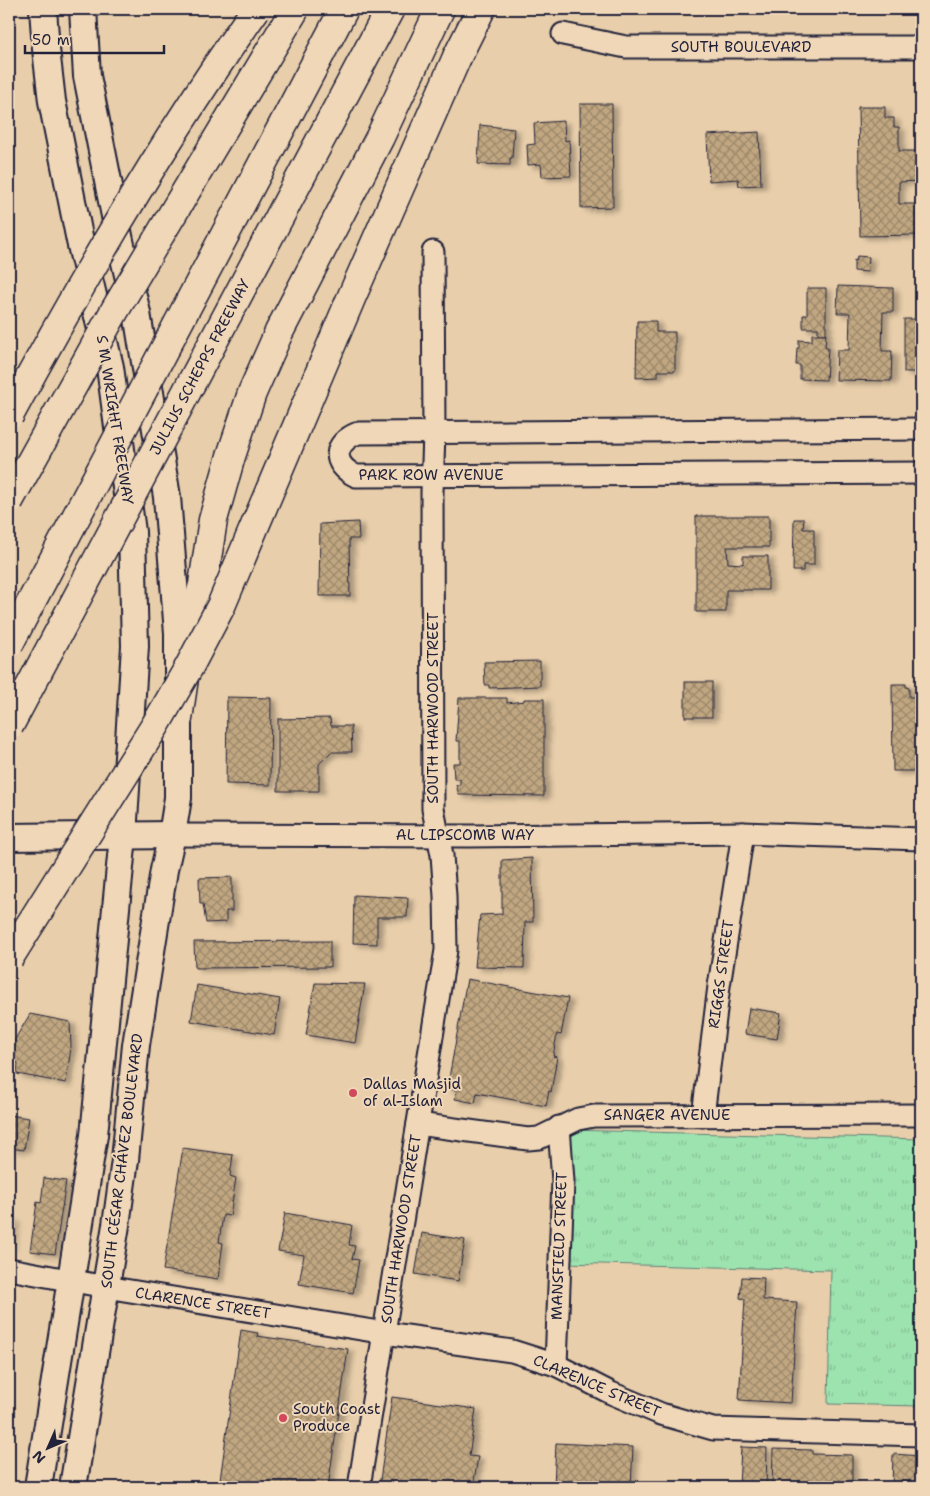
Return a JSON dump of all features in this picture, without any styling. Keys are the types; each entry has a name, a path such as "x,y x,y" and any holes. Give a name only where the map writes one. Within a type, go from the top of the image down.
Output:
{"highway":[{"path":"9,416 70,305 148,171 186,110 256,9"},
{"path":"9,501 115,310 295,9"},
{"path":"9,644 344,9"},
{"name":"JULIUS SCHEPPS FREEWAY","path":"9,726 390,9"},
{"path":"178,719 190,642 214,520 241,423 265,361 380,137 440,9"},
{"path":"9,958 155,726 221,606 360,279 481,9"}],"main road":[{"name":"S M WRIGHT FREEWAY","path":"43,9 52,101 80,241 110,367 132,532 135,646 123,836"},
{"path":"83,9 87,76 120,241 137,313 168,497 178,633 178,798 172,835"},
{"name":"AL LIPSCOMB WAY","path":"9,836 172,835"},
{"name":"SOUTH CÉSAR CHÁVEZ BOULEVARD","path":"72,1487 106,1287 125,1160 136,1045 164,870 172,835"},
{"name":"SOUTH CÉSAR CHÁVEZ BOULEVARD","path":"38,1487 94,1134 123,836"}],"street":[{"name":"SOUTH BOULEVARD","path":"563,34 626,46 921,47"},
{"name":"SOUTH HARWOOD STREET","path":"359,1487 446,950 442,855 433,809 433,252"},
{"name":"PARK ROW AVENUE","path":"921,429 358,433 348,437 340,446 338,459 346,472 356,476 921,473"},
{"name":"AL LIPSCOMB WAY","path":"172,835 743,834 921,839"},
{"name":"RIGGS STREET","path":"703,1116 719,986 743,834"},
{"name":"SANGER AVENUE","path":"418,1124 528,1139 539,1138 578,1119 594,1116 921,1115"},
{"name":"MANSFIELD STREET","path":"556,1365 563,1181 559,1127"},
{"name":"CLARENCE STREET","path":"9,1269 385,1333 512,1351 556,1365 611,1393 661,1414 713,1429 921,1435"}],"green space":[{"path":"567,1130 921,1139 921,1406 828,1404 831,1270 564,1263"}],"building":[{"path":"580,104 612,104 613,207 581,208"},
{"path":"858,107 885,107 885,118 894,118 894,127 899,127 899,151 921,151 921,181 899,182 899,204 921,204 921,235 860,236"},
{"path":"564,121 565,141 569,140 571,176 542,177 541,164 528,165 527,145 535,144 534,123"},
{"path":"480,125 514,129 510,165 478,164"},
{"path":"759,132 761,185 739,186 738,179 709,181 707,135"},
{"path":"857,256 869,257 868,272 854,271 854,260 856,261"},
{"path":"838,286 893,288 893,312 883,312 882,351 892,351 891,381 836,380 837,350 849,350 850,313 837,313"},
{"path":"807,288 826,288 826,334 818,334 818,328 803,328 803,315 807,315"},
{"path":"904,319 921,319 921,372 904,372"},
{"path":"637,321 656,321 656,332 675,332 675,371 658,371 658,377 636,378"},
{"path":"812,334 826,334 825,348 828,348 826,380 800,379 800,365 796,365 799,340 812,341"},
{"path":"696,516 769,516 769,547 727,547 728,563 743,564 743,556 768,556 768,590 726,590 726,612 696,612"},
{"path":"794,519 804,519 803,529 814,529 814,565 803,565 803,571 793,571"},
{"path":"358,522 359,539 349,539 350,596 319,596 320,524"},
{"path":"540,661 540,686 489,688 489,685 485,685 484,662"},
{"path":"685,682 712,682 712,717 685,717"},
{"path":"892,684 906,684 906,687 909,688 909,697 921,697 921,771 893,771"},
{"path":"227,697 271,698 270,785 226,784"},
{"path":"459,698 507,698 507,703 524,701 524,699 544,699 544,796 459,795 456,785 460,785 460,779 454,779 453,763 460,763 460,741 456,741"},
{"path":"330,718 331,726 351,726 352,752 331,752 319,764 319,791 278,791 278,719"},
{"path":"532,858 533,922 525,922 524,968 475,967 480,915 502,914 502,860"},
{"path":"232,877 232,911 226,911 226,922 206,923 203,904 200,904 199,878"},
{"path":"354,895 408,898 407,917 377,917 377,944 353,943"},
{"path":"330,941 330,967 195,968 194,942"},
{"path":"467,979 568,998 561,1035 557,1034 553,1056 557,1057 551,1092 549,1091 546,1106 477,1093 475,1103 455,1099 457,1090 447,1089"},
{"path":"315,983 365,984 355,1043 306,1035"},
{"path":"197,985 280,999 274,1035 191,1021"},
{"path":"749,1008 781,1013 777,1039 745,1034"},
{"path":"30,1014 70,1022 71,1047 66,1083 17,1074 18,1063 14,1062 15,1039"},
{"path":"9,1115 29,1118 24,1150 9,1148"},
{"path":"183,1148 233,1155 230,1176 236,1178 230,1216 223,1215 219,1242 223,1243 218,1279 163,1270"},
{"path":"44,1178 66,1181 55,1254 30,1251 37,1202 41,1203"},
{"path":"285,1213 352,1225 349,1245 355,1246 352,1259 359,1260 353,1293 299,1284 304,1255 278,1251"},
{"path":"9,1219 14,1219 9,1249"},
{"path":"422,1233 465,1240 458,1281 415,1274"},
{"path":"742,1277 764,1278 763,1300 797,1302 791,1403 739,1400 745,1299 740,1298"},
{"name":"South Coast Produce","path":"241,1330 258,1333 257,1336 348,1349 328,1487 219,1487"},
{"path":"392,1397 476,1409 469,1456 478,1457 473,1487 379,1487"},
{"path":"556,1443 633,1447 631,1487 554,1487"},
{"path":"741,1447 767,1448 766,1487 739,1487"},
{"path":"773,1449 812,1450 812,1454 852,1455 852,1487 772,1487"},
{"path":"893,1454 921,1456 921,1487 892,1487"}],"place":[{"name":"Dallas Masjid of al-Islam","path":"353,1093"},
{"name":"South Coast Produce","path":"283,1418"}]}
